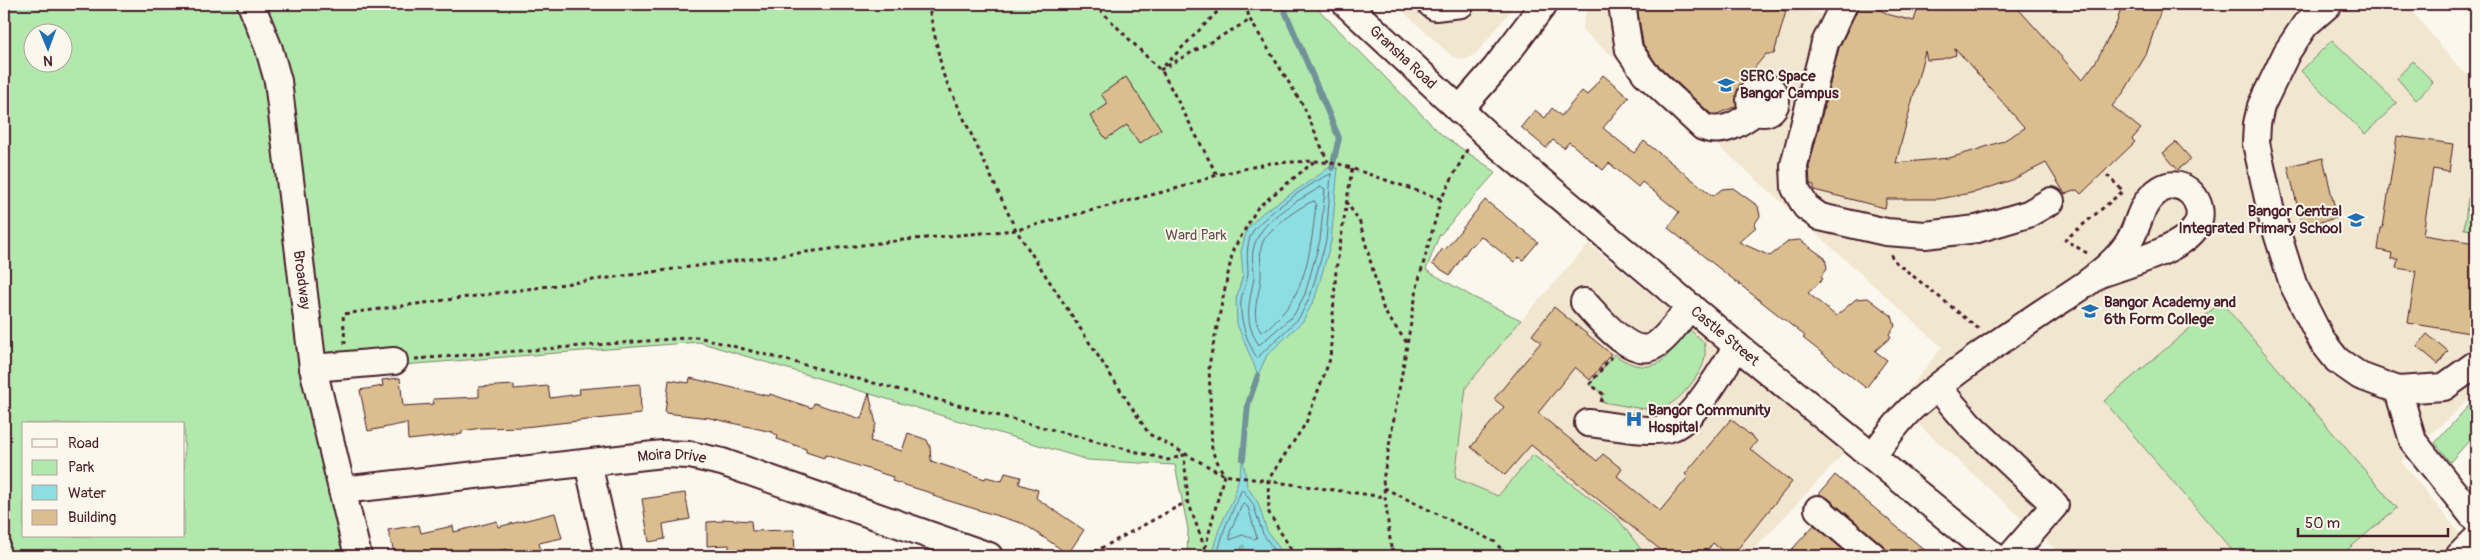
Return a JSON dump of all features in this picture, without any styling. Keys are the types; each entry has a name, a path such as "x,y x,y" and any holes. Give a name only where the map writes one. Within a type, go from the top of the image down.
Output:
{"street":[{"name":"Broadway","path":"251,4 269,50 278,82 313,368 358,556"},
{"name":"Gransha Road","path":"1346,4 1468,118"},
{"path":"1431,4 1435,7 1461,4"},
{"path":"1468,118 1495,69 1544,4"},
{"path":"1625,4 1623,11 1629,50 1644,73 1703,127 1714,131 1722,131 1756,111"},
{"path":"1844,4 1825,43 1794,165 1795,188 1806,208 1820,217 1886,232 1925,234 1977,229 2028,214 2052,201"},
{"path":"2329,4 2306,25 2287,52 2261,106 2257,124 2256,143 2272,218 2293,284 2307,316 2322,341 2337,360 2360,376 2398,390 2444,387 2476,364"},
{"name":"Castle Street","path":"1468,118 1738,346 1994,556"},
{"path":"1873,455 1913,407 1997,343 2102,270"},
{"path":"1584,302 1621,339 1632,346 1642,349 1654,347 1690,306"},
{"path":"1594,412 1652,430 1672,427 1687,417 1738,346"},
{"path":"313,368 394,361"},
{"path":"1938,388 1970,425 2055,505 2011,556"},
{"path":"2398,390 2414,441 2476,520"},
{"name":"Moira Drive","path":"342,490 663,454 690,455 722,462 989,556"},
{"path":"588,463 609,556"},
{"path":"1818,509 1874,556"},
{"path":"2459,556 2476,540"}],"path":[{"path":"928,4 943,74 1016,230 1149,434 1184,455 1224,475 1385,497"},
{"path":"1094,4 1160,70 1217,175"},
{"path":"1160,70 1225,4"},
{"path":"1246,4 1250,20 1304,107 1328,162"},
{"path":"1160,70 1250,20"},
{"path":"1392,556 1383,480 1418,283 1441,199 1468,118"},
{"path":"347,365 343,314 714,263 903,240 1016,230 1182,187 1217,175 1270,163 1315,161 1339,164 1441,199"},
{"path":"1204,556 1224,475 1212,451 1209,365 1233,250 1258,207 1315,161"},
{"path":"1295,556 1269,513 1268,480 1306,423 1330,359 1336,270 1352,168"},
{"path":"2102,270 2065,240 2123,191 2104,172"},
{"path":"1346,202 1360,223 1384,311 1407,343"},
{"path":"1886,232 1892,259 1997,343"},
{"path":"394,361 698,337 1168,460 1184,455"},
{"path":"1594,412 1603,394 1590,384 1614,354 1621,339"},
{"path":"1184,455 1188,501 1205,548"},
{"path":"1384,488 1495,542 1507,556"},
{"path":"1086,556 1188,501"}],"shaded area":[{"path":"1395,4 1516,4 1476,54 1465,60 1453,57"},
{"name":"Bangor Academy and 6th Form College","path":"1588,4 1778,4 1823,14 1826,6 1817,4 2406,4 2461,70 2476,80 2476,393 2401,461 2465,540 2444,556 2063,556 1897,405 1942,347 1737,162 1582,30"},
{"name":"Bangor Community Hospital","path":"1589,244 1846,451 1748,556 1646,556 1618,519 1498,496 1455,478 1466,387 1521,320"}],"green space":[{"path":"4,4 244,4 262,67 299,342 348,556 4,556"},
{"name":"Ward Park","path":"265,4 1313,4 1442,135 1496,172 1439,236 1426,270 1473,297 1521,320 1466,387 1455,478 1498,496 1533,455 1618,519 1646,556 1187,556 1188,529 1175,465 1088,460 699,342 325,371 305,229 287,61"},
{"path":"2332,40 2397,103 2365,134 2301,71"},
{"path":"2413,61 2433,82 2416,100 2397,78"},
{"path":"2468,198 2476,200 2476,230 2464,229"},
{"path":"2221,302 2397,508 2340,556 2237,556 2104,401"},
{"path":"1689,329 1704,342 1704,361 1696,377 1675,401 1654,409 1601,402 1602,394 1590,384 1614,354 1620,359 1635,365 1651,366 1665,359 1678,334"},
{"path":"2472,402 2476,407 2476,433 2450,462 2435,443"}],"water":[{"path":"1328,168 1338,168 1331,242 1315,298 1303,321 1267,355 1258,375 1237,324 1236,299 1243,275 1241,251 1247,229 1262,213"},
{"path":"1243,459 1247,486 1258,503 1267,531 1285,556 1245,556 1244,546 1242,546 1241,556 1211,556 1219,529 1234,497"}],"building":[{"name":"SERC Space Bangor Campus","path":"1640,4 1754,4 1786,11 1774,54 1766,54 1745,79 1754,87 1737,106 1717,114 1711,114 1656,63 1643,44 1638,12"},
{"path":"1860,4 1868,4 1890,15 1914,21 1919,4 1942,4 1947,10 1956,4 2014,4 2082,80 2095,63 2117,22 2122,4 2163,4 2146,55 2124,92 2112,106 2141,129 2132,139 2135,142 2081,194 2077,190 2065,194 2046,163 2012,180 1976,192 1939,199 1887,199 1885,208 1814,190 1814,185 1810,184 1809,167 1839,48","holes":["1955,48 2025,128 2003,141 1949,158 1896,163 1925,51 1927,60 1942,59 1956,55"]},
{"path":"1603,75 1629,97 1603,128 1634,153 1644,141 1713,196 1722,189 1733,188 1758,206 1760,216 1754,225 1756,227 1739,242 1770,256 1789,241 1800,240 1825,258 1827,268 1821,277 1823,279 1808,293 1836,316 1856,299 1868,298 1892,316 1895,326 1889,334 1891,337 1875,351 1887,360 1866,388 1803,338 1805,336 1668,228 1679,212 1642,182 1638,187 1609,163 1603,170 1569,142 1564,148 1553,140 1546,148 1521,127 1535,110 1545,118 1552,108 1561,116 1582,91 1587,95"},
{"path":"1126,77 1161,129 1139,144 1127,125 1106,139 1090,116 1108,104 1101,94"},
{"path":"2397,136 2453,144 2449,172 2433,169 2423,235 2476,243 2476,334 2408,323 2416,271 2396,268 2398,259 2391,259 2392,253 2378,250"},
{"path":"2176,142 2191,159 2178,170 2163,153"},
{"path":"2323,158 2337,218 2302,226 2288,166"},
{"path":"1485,200 1538,242 1523,260 1519,257 1514,262 1481,236 1471,245 1450,275 1432,264 1443,248 1445,250"},
{"path":"1554,307 1611,354 1590,380 1575,367 1538,413 1597,461 1603,454 1622,469 1617,476 1660,511 1688,477 1685,474 1731,419 1757,441 1750,449 1792,482 1732,556 1729,556 1713,543 1703,556 1668,556 1531,445 1505,475 1471,447 1504,407 1494,399 1541,342 1532,335"},
{"path":"2427,334 2448,351 2438,364 2417,346"},
{"path":"400,378 403,406 434,404 433,399 479,397 479,387 514,385 514,389 548,386 550,398 580,394 579,389 640,384 641,414 524,427 481,428 462,431 462,434 408,440 407,423 368,431 360,390 383,386 382,380"},
{"path":"690,378 769,396 770,394 812,408 814,403 861,419 869,393 876,424 870,441 902,451 908,433 927,440 930,447 931,461 985,479 986,477 1002,481 1005,473 1021,477 1019,484 1038,490 1036,498 1084,530 1068,554 1024,524 933,496 934,494 892,481 893,477 825,455 824,458 806,452 806,449 777,439 778,436 772,432 710,418 665,413 669,380 689,383"},
{"path":"1835,475 1932,556 1888,556 1883,545 1828,498 1819,494"},
{"path":"685,493 690,519 663,524 665,539 649,542 642,499"},
{"path":"555,513 562,538 539,543 542,556 513,556 507,549 474,556 395,556 388,530 419,525 421,533 453,526 454,532 497,521 498,527"},
{"path":"723,519 751,521 752,531 794,530 795,556 729,556 729,545 707,546 707,522 723,521"},
{"path":"1814,525 1850,556 1786,556"}],"waterway":[{"path":"1282,4 1339,138 1332,168"},
{"path":"1243,459 1248,404 1258,375"}],"place":[{"name":"SERC Space Bangor Campus","path":"1726,85"},
{"name":"Bangor Central Integrated Primary School","path":"2356,220"},
{"name":"Bangor Academy and 6th Form College","path":"2090,311"},
{"name":"Bangor Community Hospital","path":"1634,419"}]}
